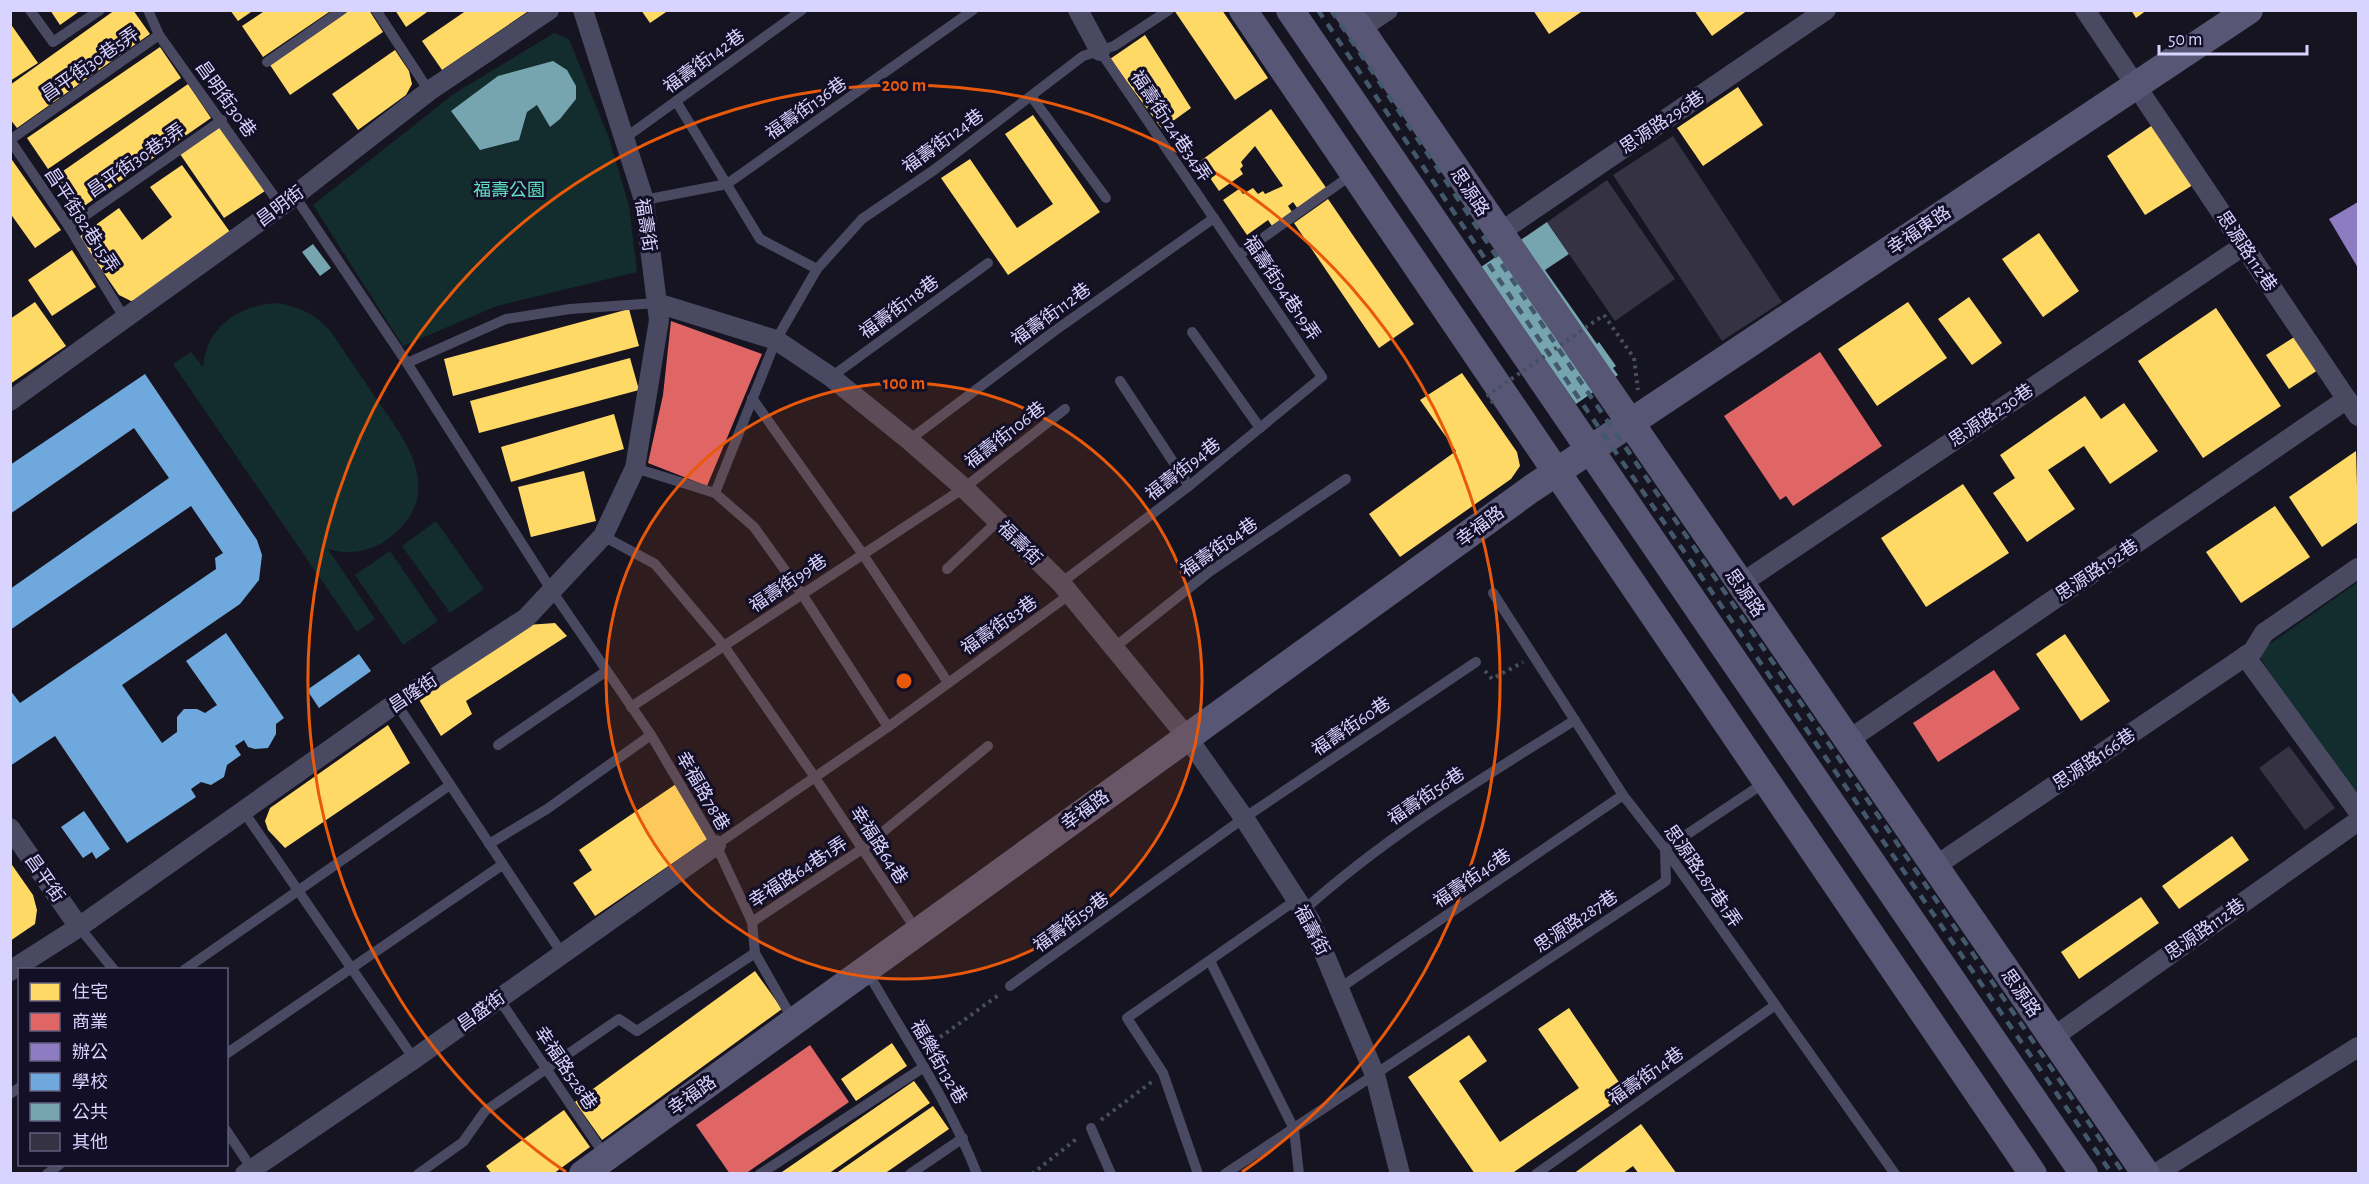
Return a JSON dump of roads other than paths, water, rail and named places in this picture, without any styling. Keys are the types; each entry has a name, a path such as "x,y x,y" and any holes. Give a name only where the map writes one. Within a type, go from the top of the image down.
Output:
{"main road":[{"path":"1243,10 2030,1172"},
{"path":"1290,10 2084,1173"},
{"name":"幸福東路","path":"1590,449 2249,10"},
{"name":"思源路","path":"1353,20 1739,585 2146,1173"},
{"name":"幸福路","path":"583,1173 795,1023 1187,737 1590,449"}],"street":[{"name":"昌明街","path":"10,401 288,200 429,91 549,10"},
{"name":"福壽街","path":"583,10 644,200 657,303 776,340 831,377 964,488 1065,589 1115,647 1187,737 1244,818 1300,906 1340,988 1375,1075 1400,1173"},
{"path":"1078,10 1100,51"},
{"path":"1353,20 1388,10"},
{"name":"思源路296巷","path":"1499,234 1826,10"},
{"name":"思源路112巷","path":"2085,10 2358,416"},
{"name":"思源路230巷","path":"1739,585 2243,246"},
{"name":"昌隆街","path":"10,970 79,927 396,704 526,618 603,536 635,468 659,320 657,303"},
{"name":"思源路192巷","path":"1847,741 2347,399"},
{"name":"思源路166巷","path":"1934,867 2249,654 2264,633 2358,568"},
{"path":"2249,654 2358,812"},
{"name":"思源路112巷","path":"2052,1038 2358,821"},
{"name":"昌平街","path":"10,828 79,927"},
{"name":"昌盛街","path":"249,1171 414,1059 561,952 716,845"},
{"path":"2155,1173 2358,1047"}],"lane":[{"path":"30,10 53,42 100,10"},
{"name":"昌明街30巷","path":"148,10 159,35 222,120 288,200 406,363"},
{"path":"267,62 342,10"},
{"path":"376,10 429,91"},
{"name":"福壽街142巷","path":"625,138 802,10"},
{"name":"福壽街136巷","path":"644,200 726,184 973,10"},
{"name":"福壽街124巷","path":"715,493 776,340 817,268 862,219 934,170 1083,56 1114,46 1169,10"},
{"name":"昌平街30巷5弄","path":"10,140 159,35"},
{"name":"福壽街124巷34弄","path":"1100,51 1214,218"},
{"path":"1031,96 1106,198"},
{"path":"676,101 760,239 817,268"},
{"name":"昌平街30巷3弄","path":"69,227 222,120"},
{"name":"昌平街82巷15弄","path":"10,140 69,227 125,320"},
{"path":"1239,255 1354,173"},
{"name":"福壽街94巷19弄","path":"1214,218 1322,377"},
{"name":"福壽街112巷","path":"909,440 1053,332 1214,218"},
{"name":"福壽街118巷","path":"831,377 988,263"},
{"path":"406,363 506,319 570,309 657,303"},
{"path":"1192,332 1260,428"},
{"name":"幸福路78巷","path":"406,363 605,672 651,735 716,845 752,922 755,953 795,1023"},
{"name":"福壽街94巷","path":"1065,589 1322,377"},
{"path":"1120,381 1189,486"},
{"path":"752,398 862,553 948,681"},
{"name":"福壽街106巷","path":"964,488 1065,409"},
{"path":"635,468 715,493 753,527 802,594 888,727"},
{"name":"福壽街84巷","path":"1115,647 1209,572 1346,479"},
{"name":"福壽街99巷","path":"631,707 964,488"},
{"path":"948,569 998,521"},
{"name":"幸福路64巷","path":"603,536 655,564 724,646 814,776 917,932"},
{"name":"福壽街83巷","path":"716,845 888,727 1065,589"},
{"name":"思源路287巷1弄","path":"1493,593 1623,795 1665,849 1774,1006 1895,1173"},
{"name":"福壽街60巷","path":"1244,818 1476,662"},
{"path":"498,745 605,672"},
{"path":"396,704 561,952"},
{"name":"福壽街56巷","path":"1198,1173 1163,1073 1127,1018 1210,961 1300,906 1425,814 1575,720"},
{"path":"489,844 547,809 651,735"},
{"name":"幸福路64巷1弄","path":"752,922 862,849 988,746"},
{"path":"1665,849 1767,781"},
{"path":"185,968 450,785"},
{"name":"福壽街46巷","path":"1340,988 1623,795"},
{"path":"244,812 414,1059"},
{"name":"福壽街59巷","path":"1010,986 1244,818"},
{"name":"思源路287巷","path":"1375,1075 1666,881 1665,849"},
{"path":"228,1052 502,865"},
{"path":"79,927 113,968"},
{"path":"418,1173 463,1142 485,1111 619,1018 637,1031 755,953"},
{"path":"1210,961 1294,1129 1299,1173"},
{"name":"福樂街132巷","path":"866,971 918,1054 963,1138 976,1173"},
{"name":"幸福路528巷","path":"499,999 606,1157"},
{"name":"福壽街14巷","path":"1536,1173 1774,1006"},
{"path":"760,1173 924,1067"},
{"path":"1225,1173 1375,1075"},
{"path":"1091,1128 1112,1173"},
{"path":"228,1134 249,1171"},
{"path":"910,1173 963,1138"}],"railway":[{"path":"1318,10 1584,406 2112,1174"},
{"path":"1331,10 1593,400 2124,1174"}],"park label":[{"name":"福壽公園","path":"509,190"}]}
